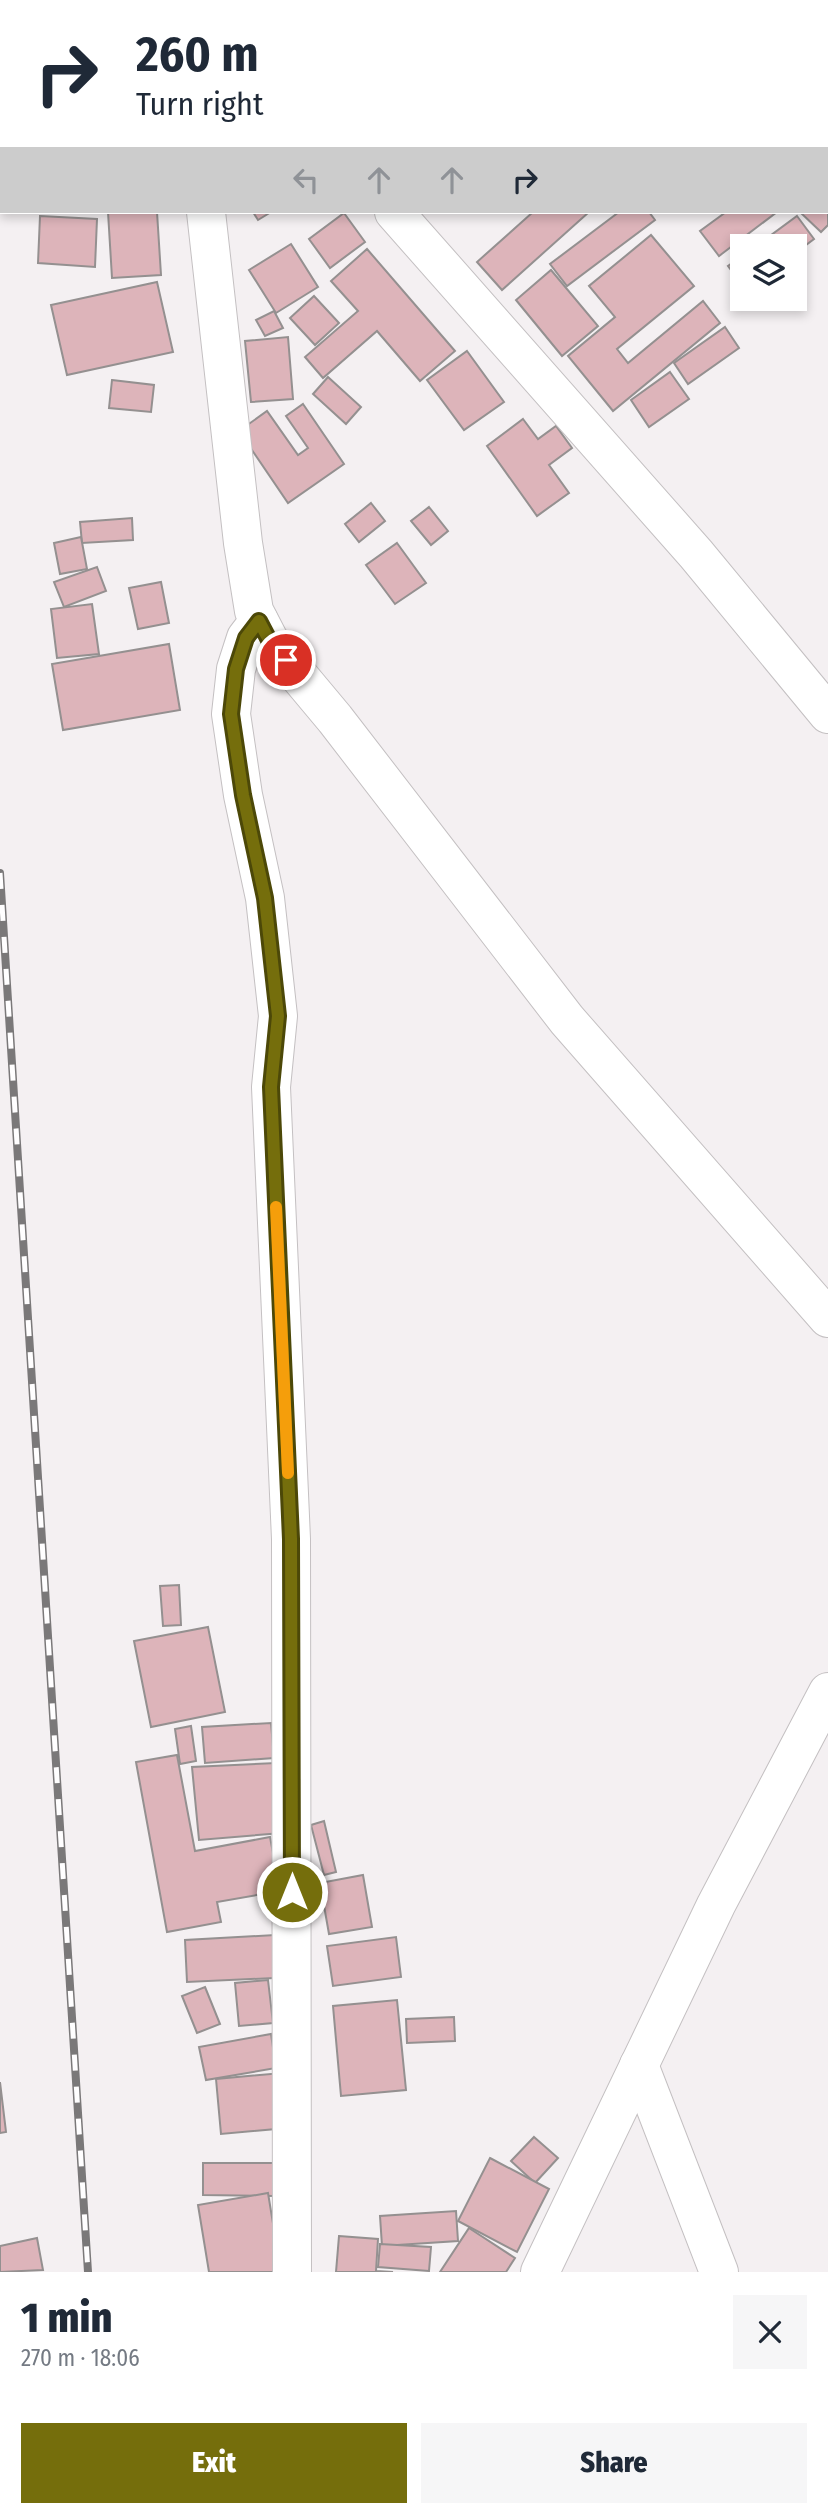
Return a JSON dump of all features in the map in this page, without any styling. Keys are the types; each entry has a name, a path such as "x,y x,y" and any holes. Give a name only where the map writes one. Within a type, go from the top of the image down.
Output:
{"street":[{"path":"206,214 243,543 254,611 269,640 335,719 567,1020 828,1318"},
{"path":"396,214 696,554 828,714"},
{"path":"259,621 246,638 236,669 231,714 243,795 265,898 278,1016 271,1087 291,1539 292,2272"},
{"path":"540,2272 716,1905 828,1692"},
{"path":"639,2065 719,2272"}],"building":[{"path":"108,214 157,214 161,275 112,278"},
{"path":"254,214 268,214 258,220"},
{"path":"345,214 365,242 330,268 309,239"},
{"path":"531,214 587,214 502,290 477,262"},
{"path":"616,214 650,214 655,220 567,286 550,264"},
{"path":"723,214 774,214 748,234 730,234 730,248 719,256 700,231"},
{"path":"802,214 828,214 828,225 821,232"},
{"path":"40,216 97,219 95,267 38,263"},
{"path":"797,216 814,239 807,244 807,234 773,234"},
{"path":"651,235 694,286 617,349 628,363 703,301 720,323 613,411 568,356 615,317 589,286"},
{"path":"291,244 318,287 276,313 249,270"},
{"path":"367,249 455,351 420,381 377,331 323,378 305,357 358,311 331,281"},
{"path":"551,270 598,326 562,356 516,300"},
{"path":"157,282 173,352 67,375 51,305"},
{"path":"314,296 339,323 315,345 290,318"},
{"path":"274,311 283,328 265,336 256,320"},
{"path":"725,327 739,348 688,384 674,363"},
{"path":"288,337 293,399 251,402 245,341"},
{"path":"467,351 504,402 464,430 427,380"},
{"path":"670,372 689,399 649,427 631,400"},
{"path":"328,377 361,407 346,424 313,394"},
{"path":"112,380 154,385 151,412 109,408"},
{"path":"303,404 344,464 288,503 239,431 267,411 298,455 308,448 286,416"},
{"path":"523,419 538,439 556,426 572,448 549,465 569,493 537,516 487,446"},
{"path":"371,503 385,521 359,542 345,524"},
{"path":"429,507 448,531 431,545 411,521"},
{"path":"132,518 133,540 82,543 80,522"},
{"path":"81,537 87,569 60,574 54,543"},
{"path":"397,543 426,583 395,604 366,565"},
{"path":"97,567 106,591 64,607 54,582"},
{"path":"161,582 169,623 138,629 129,588"},
{"path":"92,604 99,654 57,658 51,609"},
{"path":"169,644 180,710 63,730 52,664"},
{"path":"179,1585 181,1625 163,1626 160,1586"},
{"path":"208,1627 225,1712 151,1727 134,1641"},
{"path":"271,1723 274,1758 205,1763 202,1727"},
{"path":"191,1726 196,1761 180,1764 175,1729"},
{"path":"177,1755 195,1851 270,1837 280,1891 217,1902 221,1922 167,1932 136,1762"},
{"path":"276,1763 282,1833 199,1840 192,1767"},
{"path":"324,1821 336,1872 324,1875 311,1825"},
{"path":"363,1875 372,1927 329,1934 320,1883"},
{"path":"292,1934 295,1977 187,1982 185,1940"},
{"path":"396,1937 401,1977 333,1986 327,1946"},
{"path":"268,1980 273,2023 239,2026 235,1983"},
{"path":"205,1987 220,2024 197,2033 182,1996"},
{"path":"397,2000 406,2090 341,2096 333,2006"},
{"path":"454,2017 455,2041 407,2043 406,2019"},
{"path":"271,2034 276,2068 206,2080 199,2047"},
{"path":"282,2073 287,2128 221,2134 216,2079"},
{"path":"0,2082 6,2132 0,2133"},
{"path":"534,2137 558,2158 535,2183 511,2161"},
{"path":"490,2158 549,2189 517,2252 458,2221"},
{"path":"203,2163 275,2163 275,2196 203,2195"},
{"path":"268,2193 281,2272 209,2272 198,2205"},
{"path":"456,2211 458,2241 382,2246 380,2216"},
{"path":"469,2228 515,2258 506,2272 440,2272"},
{"path":"339,2236 378,2239 376,2271 393,2272 336,2272"},
{"path":"37,2238 43,2270 0,2272 0,2246"},
{"path":"380,2244 431,2247 429,2271 378,2267"}],"railway":[{"path":"0,873 88,2272"}],"slow traffic":[{"path":"276,1207 288,1473"}],"route":[{"path":"286,660 269,640 259,621 246,638 236,669 231,714 243,795 265,898 278,1016 271,1087 291,1539 292,1892"}]}
